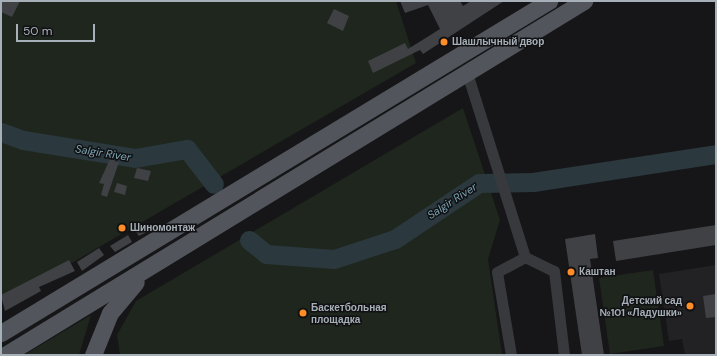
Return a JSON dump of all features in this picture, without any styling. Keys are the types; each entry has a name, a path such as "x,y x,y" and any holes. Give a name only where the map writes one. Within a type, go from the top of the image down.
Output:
{"main road":[{"path":"3,338 77,287 549,1"},
{"path":"5,355 584,1"},
{"path":"93,355 110,313 154,265"}],"street":[{"path":"467,73 492,158 525,256 554,271 564,355"},
{"path":"511,355 498,272 525,256"}],"shaded area":[{"path":"1,1 396,1 416,63 1,304"},
{"path":"463,108 500,220 488,259 502,355 120,355 117,335 136,301"},
{"name":"Детский сад №101 «Ладушки»","path":"716,265 716,355 685,355 682,339 669,341 659,274"},
{"path":"653,270 664,346 610,354 599,278"},
{"path":"91,315 79,355 24,355"}],"building":[{"path":"1,1 20,1 12,17 1,12"},
{"path":"400,1 460,1 463,6 471,1 504,1 423,54 420,50 373,73 368,61 405,43 408,49 440,29 428,5 405,13"},
{"path":"334,9 349,16 343,31 327,23"},
{"path":"110,159 119,162 107,197 101,195 104,184 99,183"},
{"path":"137,168 151,171 148,181 134,178"},
{"path":"117,183 127,186 125,195 114,192"},
{"path":"142,224 147,232 139,236 134,229"},
{"path":"716,225 716,245 616,261 613,241"},
{"path":"595,234 598,258 590,259 604,355 582,355 565,239"},
{"path":"128,235 132,242 115,252 110,246"},
{"path":"99,248 104,255 82,271 77,262"},
{"path":"69,260 75,271 39,287 41,291 5,311 1,295"},
{"path":"716,294 716,317 706,318 703,296"}],"waterway":[{"name":"Salgir River","path":"1,132 23,140 135,158 187,149 214,184"},
{"name":"Salgir River","path":"249,240 266,254 334,259 395,239 479,183 533,182 716,154"}],"place":[{"name":"Шашлычный двор","path":"444,42"},
{"name":"Шиномонтаж","path":"122,228"},
{"name":"Каштан","path":"571,272"},
{"name":"Детский сад №101 «Ладушки»","path":"690,306"},
{"name":"Баскетбольная площадка","path":"303,313"}]}
